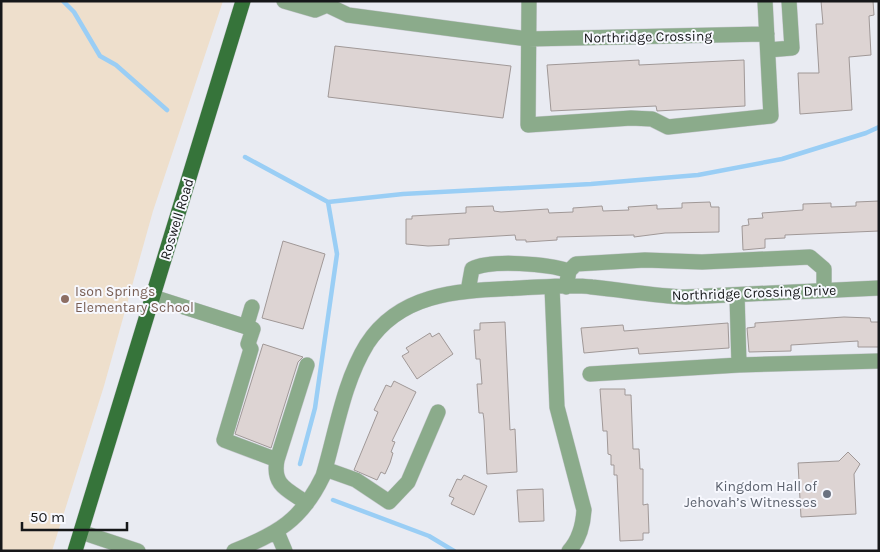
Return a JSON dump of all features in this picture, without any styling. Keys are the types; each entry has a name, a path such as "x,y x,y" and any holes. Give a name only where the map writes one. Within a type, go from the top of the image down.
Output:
{"main road":[{"name":"Roswell Road","path":"75,551 243,1"}],"street":[{"name":"Northridge Crossing","path":"284,1 315,10 326,3 356,16 528,40 767,34"},
{"path":"529,1 528,125 631,118 652,119 668,127 771,116 765,1"},
{"path":"768,50 792,48 789,1"},
{"path":"568,551 576,543 583,522 584,510 557,407 559,287 576,264 645,260 702,262 810,257 824,269 824,290"},
{"path":"468,291 472,269 481,264 534,264 555,266 570,271"},
{"name":"Northridge Crossing Drive","path":"234,551 277,532 298,516 307,504 316,491 325,469 354,369 368,343 387,322 412,305 442,294 559,287 590,286 686,297 879,288"},
{"path":"737,295 739,365"},
{"path":"153,297 253,330 248,344 251,348 224,440 234,446 277,460"},
{"path":"246,327 252,307"},
{"path":"590,374 739,365 879,361"},
{"path":"307,365 274,474 279,483 307,504"},
{"path":"325,469 356,480 389,502 408,482 438,412"},
{"path":"81,532 138,551"},
{"path":"277,532 285,551"}],"shaded area":[{"name":"Ison Springs Elementary School","path":"1,1 223,1 153,211 104,386 52,551 1,551"}],"building":[{"path":"821,1 873,1 874,15 869,16 871,55 849,57 852,110 800,114 798,73 819,73 816,24 823,24"},
{"path":"335,46 511,66 503,118 328,97"},
{"path":"639,60 639,65 744,60 745,106 657,111 656,106 551,111 547,65"},
{"path":"879,201 879,231 785,235 785,238 765,239 765,248 743,250 742,226 749,225 748,219 763,218 762,213 803,210 803,204 831,203 831,207 856,206 856,202"},
{"path":"710,202 711,207 719,207 719,232 665,233 634,237 634,235 557,237 557,240 526,242 526,240 516,240 515,235 449,239 449,245 406,244 406,219 412,219 412,216 466,213 466,207 493,206 494,211 501,212 548,209 549,213 573,212 573,208 602,206 603,211 629,210 628,207 657,205 657,209 682,208 682,203"},
{"path":"283,241 325,254 303,329 262,318"},
{"path":"844,317 870,318 871,322 879,322 879,347 858,347 858,341 791,345 791,351 749,352 747,328 755,327 755,323"},
{"path":"505,322 510,430 515,429 517,472 487,474 484,420 483,413 479,413 477,384 482,384 480,359 476,359 474,330 480,330 480,323"},
{"path":"728,323 729,348 639,354 638,348 584,353 581,328 623,325 624,331"},
{"path":"430,333 432,337 439,333 453,354 417,379 402,356 409,352 406,348"},
{"path":"263,344 303,357 298,362 271,448 235,434"},
{"path":"394,381 416,392 392,441 395,442 391,452 393,453 390,463 385,474 381,472 377,480 354,470 378,412 374,410 386,385 391,387"},
{"path":"600,389 625,389 625,395 631,395 633,449 639,449 640,469 643,469 643,505 648,504 649,533 643,533 643,540 620,541 617,475 614,475 614,465 611,465 611,455 608,454 607,431 603,431"},
{"name":"Kingdom Hall of Jehovah’s Witnesses","path":"848,452 860,464 854,474 856,514 801,517 798,463 839,461"},
{"path":"464,475 487,486 474,515 451,504 454,498 449,496 457,479 461,480"},
{"path":"543,489 544,521 519,522 517,490"}],"waterway":[{"path":"63,1 74,12 100,56 116,65 167,110"},
{"path":"245,157 328,202 403,194 591,184 698,175 782,159 866,133 879,127"},
{"path":"300,464 315,408 337,254 328,202"},
{"path":"333,500 429,536 454,551"}],"place":[{"name":"Ison Springs Elementary School","path":"65,299"},
{"name":"Kingdom Hall of Jehovah’s Witnesses","path":"827,494"}]}
